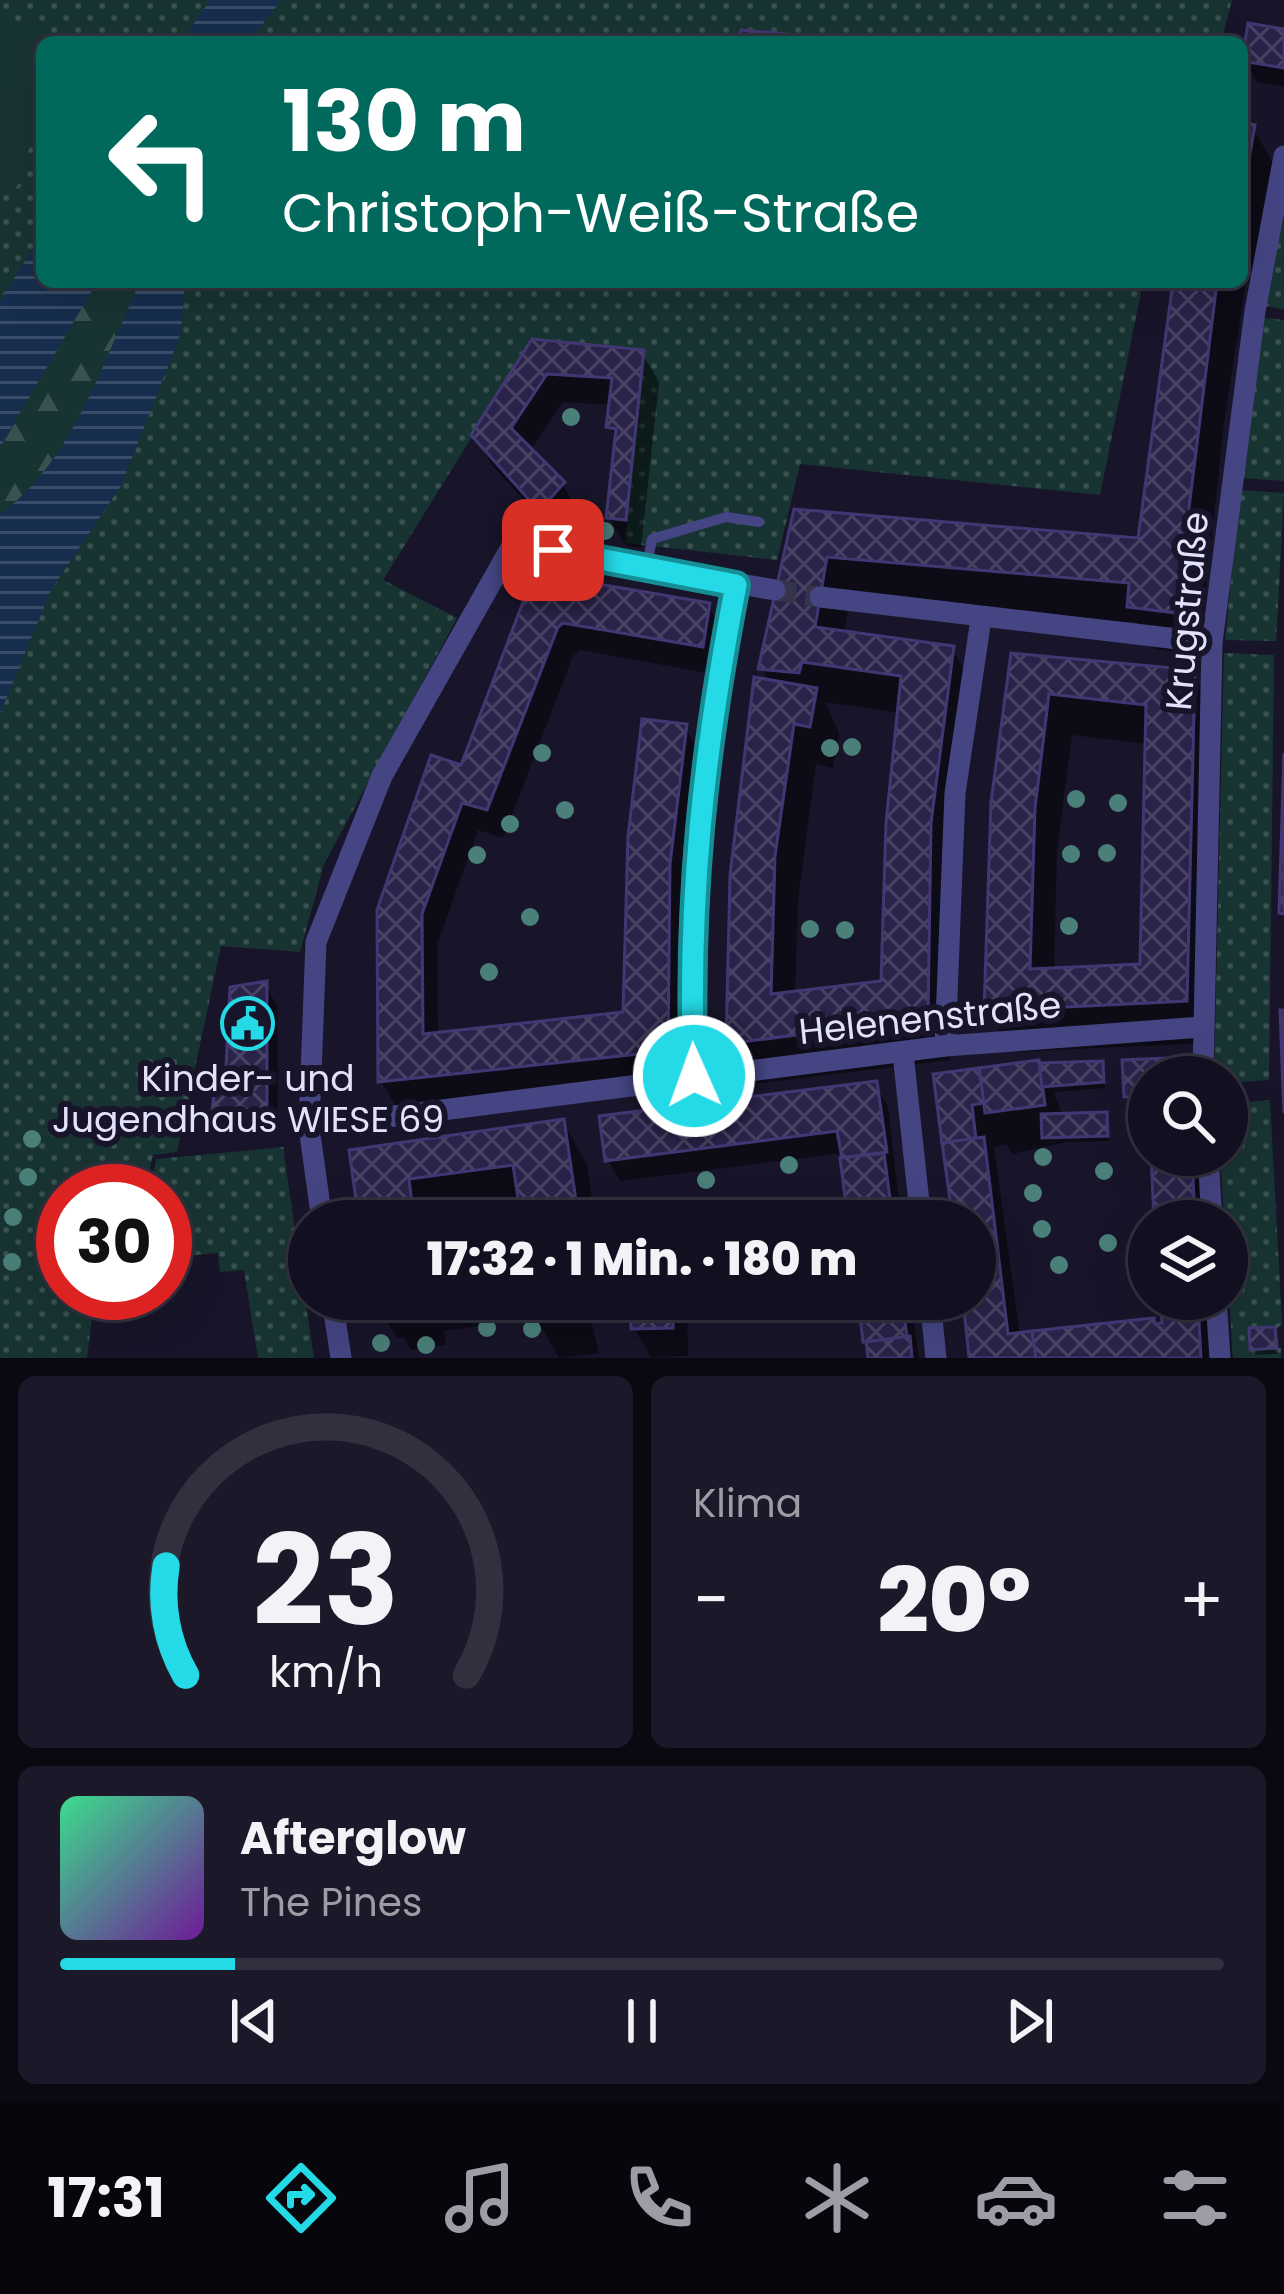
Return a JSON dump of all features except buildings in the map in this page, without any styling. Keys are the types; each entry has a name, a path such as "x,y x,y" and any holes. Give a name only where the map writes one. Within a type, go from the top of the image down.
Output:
{"street":[{"name":"Krugstraße","path":"1203,1056 1212,643 1255,310 1284,156"},
{"path":"319,1200 309,1126 316,942 382,776 513,544 776,590"},
{"path":"694,1076 689,940 694,848 736,585"},
{"path":"820,597 1212,643"},
{"path":"945,1046 956,793 981,619"},
{"name":"Helenenstraße","path":"309,1126 945,1046 1202,1027"},
{"path":"903,1054 919,1200"},
{"path":"335,1320 341,1358"},
{"path":"932,1320 936,1358"},
{"path":"1217,1320 1220,1358"}],"lane":[{"path":"647,565 652,539 726,517 758,522"}],"green space":[{"path":"0,0 1232,0 1223,36 36,36 36,288 1142,288 1100,495 800,464 777,560 625,543 644,351 532,340 383,580 457,618 324,864 300,952 221,946 177,1152 153,1155 151,1164 36,1164 36,1320 92,1320 87,1358 0,1358"},
{"path":"0,16 64,36 36,36 36,127 17,187 0,182"},
{"path":"1284,202 1284,309 1265,306"},
{"path":"93,288 137,288 66,439 25,493 0,514 0,447"},
{"path":"1264,318 1284,320 1284,481 1242,478"},
{"path":"1240,490 1284,493 1276,641 1225,640"},
{"path":"1224,653 1274,655 1269,1080 1248,1082 1248,1056 1214,1056"},
{"path":"1270,1100 1282,1324 1275,1330 1249,1329 1250,1349 1281,1348 1281,1358 1233,1358 1231,1320 1248,1320 1248,1200 1223,1200 1221,1176 1248,1176 1248,1102"},
{"path":"284,1147 291,1200 288,1320 308,1320 314,1358 258,1358 244,1270 220,1272 218,1253 192,1255 192,1164 155,1164 156,1159"}],"water":[{"path":"210,0 281,0 254,36 185,36"},
{"path":"36,244 36,288 93,288 0,447 0,301"},
{"path":"137,288 185,288 181,333 121,486 51,590 0,714 0,514 47,467 99,376"}],"tunnel":[{"path":"775,590 820,597"}],"place":[{"name":"Kinder- und Jugendhaus WIESE 69","path":"248,1023"}],"route":[{"path":"553,550 736,585 714,699 694,848 689,940 694,1076"}]}
